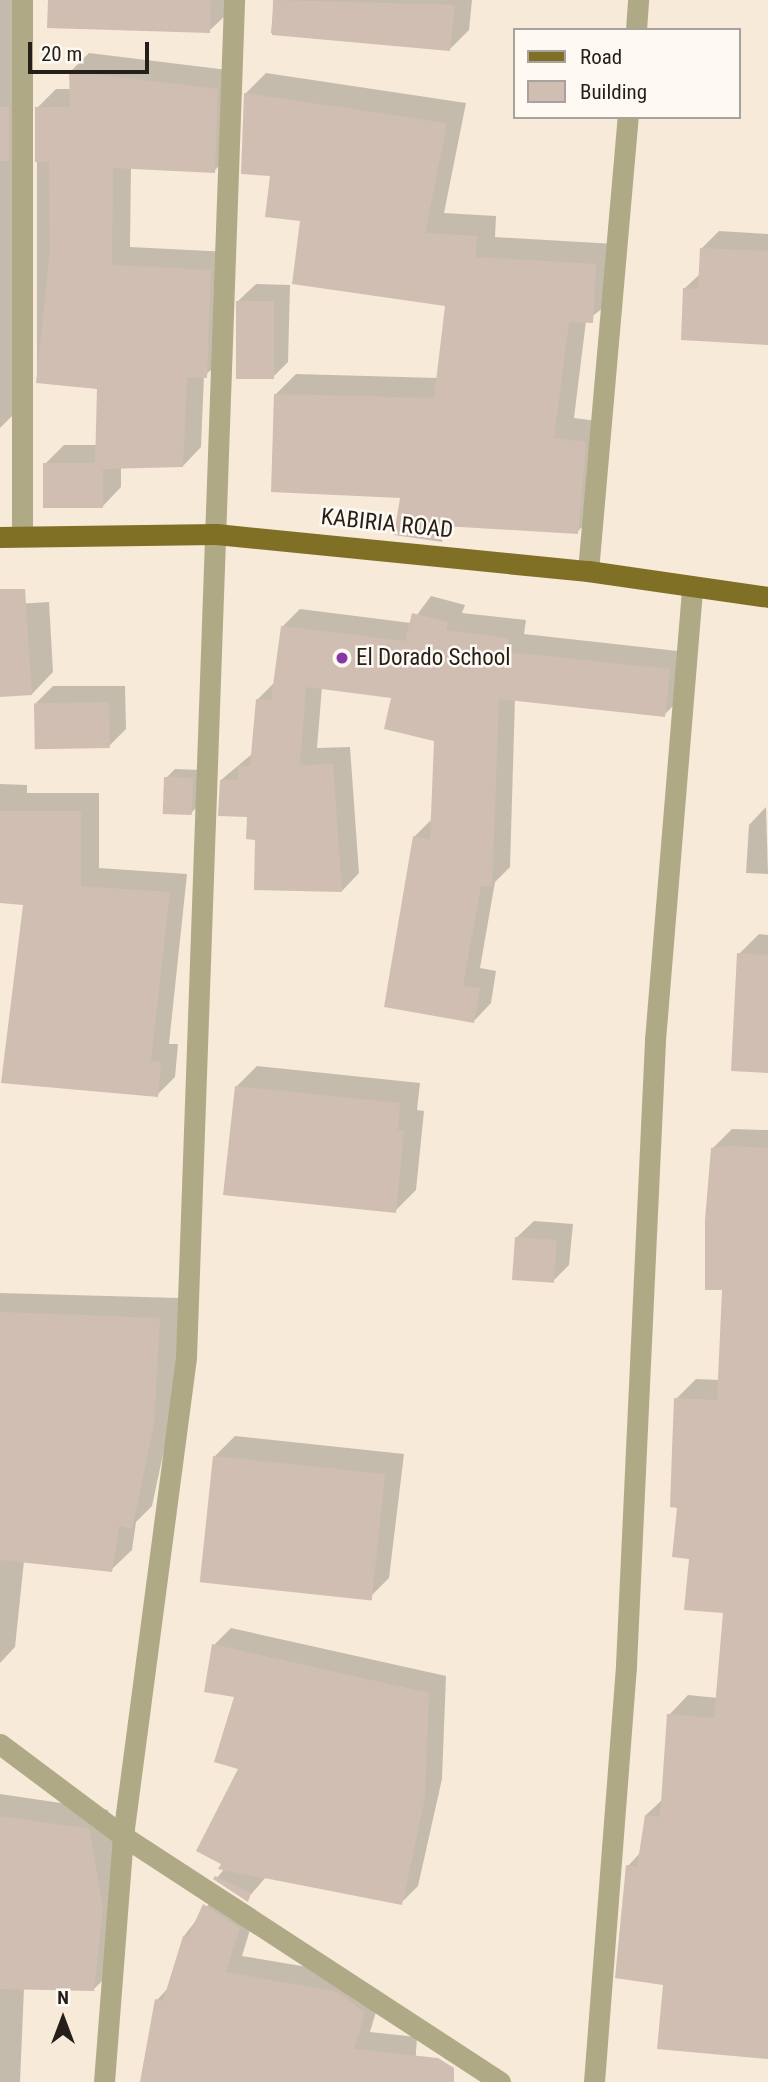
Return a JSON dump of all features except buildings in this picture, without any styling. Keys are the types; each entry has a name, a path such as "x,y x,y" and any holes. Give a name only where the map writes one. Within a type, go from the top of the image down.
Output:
{"main road":[{"name":"KABIRIA ROAD","path":"0,537 22,533 216,534 588,571 768,597"}],"street":[{"path":"22,0 22,533"},
{"path":"104,2082 123,1836 186,1357 233,0"},
{"path":"636,28 638,0"},
{"path":"588,571 628,119"},
{"path":"594,2082 626,1665 656,1040 692,587"},
{"path":"0,1744 123,1836 500,2082"}],"place":[{"name":"El Dorado School","path":"342,658"}]}
